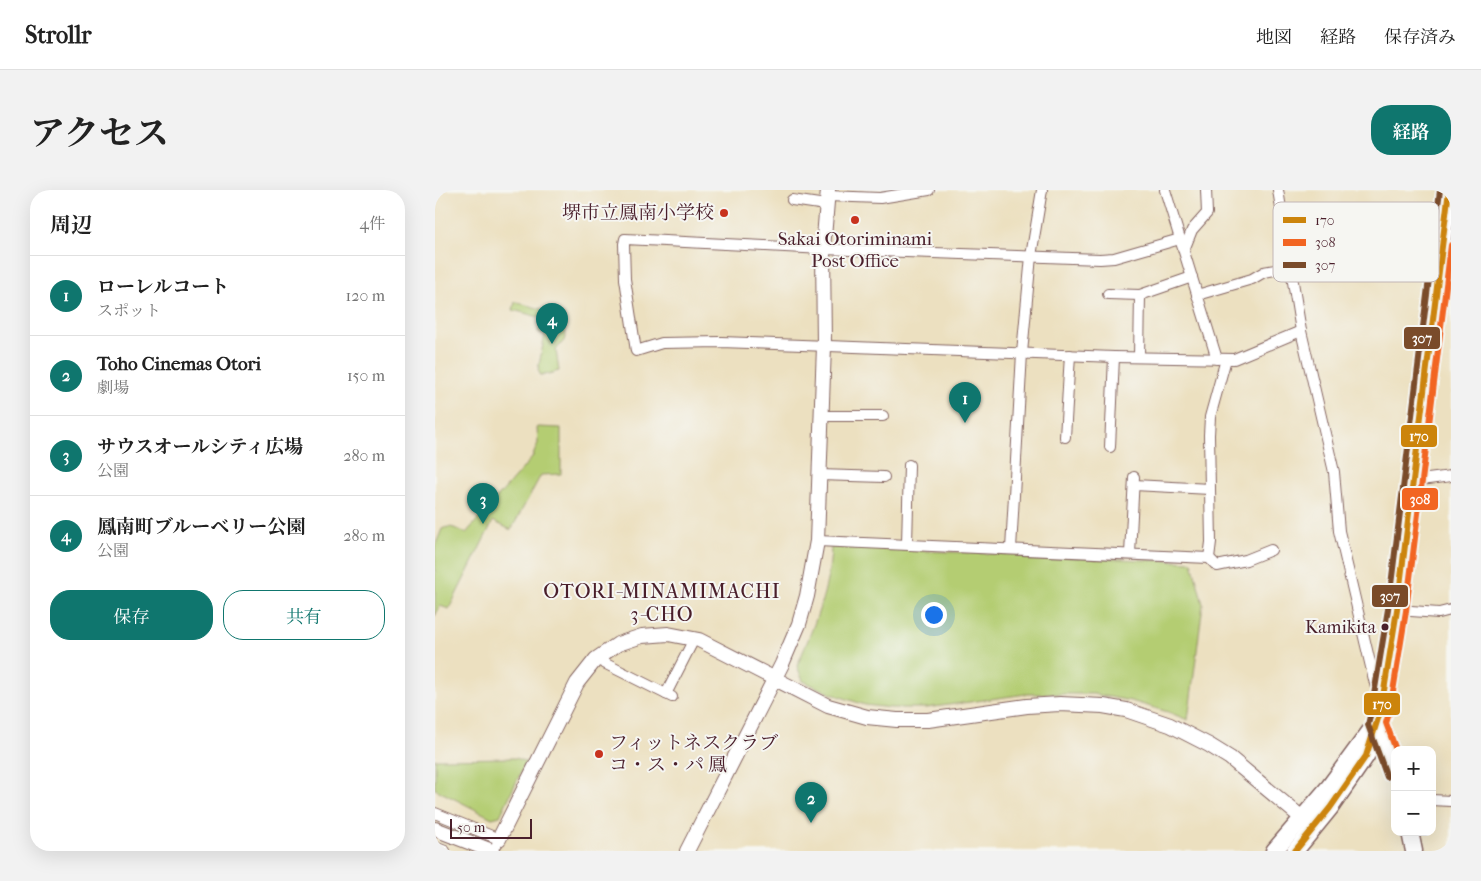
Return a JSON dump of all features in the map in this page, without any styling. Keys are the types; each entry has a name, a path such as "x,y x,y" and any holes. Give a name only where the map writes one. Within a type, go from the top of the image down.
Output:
{"main road":[{"path":"1439,266 1449,190"},
{"path":"1295,851 1330,808 1366,756 1379,716 1397,610 1437,282"},
{"path":"1379,716 1391,760"},
{"path":"1274,851 1329,787 1379,716"},
{"path":"1411,836 1414,851"}],"street":[{"path":"792,200 827,197 880,198 929,190"},
{"path":"1011,549 1022,353 1031,256 1042,190"},
{"path":"1165,190 1197,296 1221,359 1211,417 1208,454 1211,542 1209,558"},
{"path":"1184,250 1192,230 1207,213 1207,190"},
{"path":"687,851 775,678 799,624 807,596 817,541 824,346 823,249 827,197"},
{"path":"1439,210 1446,209"},
{"path":"1180,239 1114,258 823,249 625,239 625,279 636,351 663,343 721,342 1139,358 1234,359 1301,331"},
{"path":"1197,296 1252,279 1264,272 1273,270"},
{"path":"1108,294 1140,295 1192,277"},
{"path":"1293,282 1301,331 1334,472 1339,531 1379,716"},
{"path":"1139,358 1140,295"},
{"path":"1065,437 1070,355"},
{"path":"1110,447 1114,357"},
{"path":"821,416 883,416"},
{"path":"907,544 909,464"},
{"path":"819,475 884,477"},
{"path":"1413,480 1451,476"},
{"path":"1130,554 1134,481 1210,489"},
{"path":"817,541 1209,558 1217,566 1241,561 1271,550"},
{"path":"1397,610 1439,613 1451,610"},
{"path":"495,847 577,683 596,660 618,644 642,636 668,634 694,639 828,706 867,717 897,720 928,720 1051,704 1079,704 1126,710 1170,725 1209,745 1230,758 1301,818"},
{"path":"596,660 669,696 694,639"},
{"path":"1436,800 1451,800"},
{"path":"435,813 495,847"},
{"path":"435,829 471,843 495,847"},
{"path":"435,847 445,851"}],"green space":[{"path":"515,302 564,315 566,338 556,350 559,371 541,376 538,370 545,334 538,332 542,318 513,310"},
{"path":"537,427 561,428 561,474 541,475 511,530 493,521 449,609 440,606 435,616 435,546 442,529 451,527 466,533 532,458 538,443"},
{"path":"831,547 1192,562 1203,604 1188,720 1131,701 1093,694 1026,694 927,708 891,708 865,705 832,694 803,681 797,666 815,623 824,593 828,578"},
{"path":"516,758 526,762 500,816 492,818 435,789 435,759"}],"transit line":[{"name":"307","path":"1439,202 1440,190"},
{"name":"170","path":"1439,271 1449,190"},
{"name":"308","path":"1395,746 1386,723 1390,710 1406,611 1451,245"},
{"name":"307","path":"1387,777 1368,725 1388,609 1429,282"},
{"name":"170","path":"1295,851 1330,808 1366,756 1381,709 1397,610 1438,282"}],"place":[{"name":"堺市立鳳南小学校","path":"724,213"},
{"name":"Sakai Otoriminami Post Office","path":"855,220"},
{"name":"鳳南町ブルーベリー公園","path":"552,344"},
{"name":"ローレルコート","path":"965,423"},
{"name":"サウスオールシティ広場","path":"483,524"},
{"name":"Kamikita","path":"1385,627"},
{"name":"フィットネスクラブ コ・ス・パ 鳳","path":"599,754"},
{"name":"Toho Cinemas Otori","path":"811,823"}],"district":[{"name":"OTORI-MINAMIMACHI 3-CHO","path":"662,602"}]}
